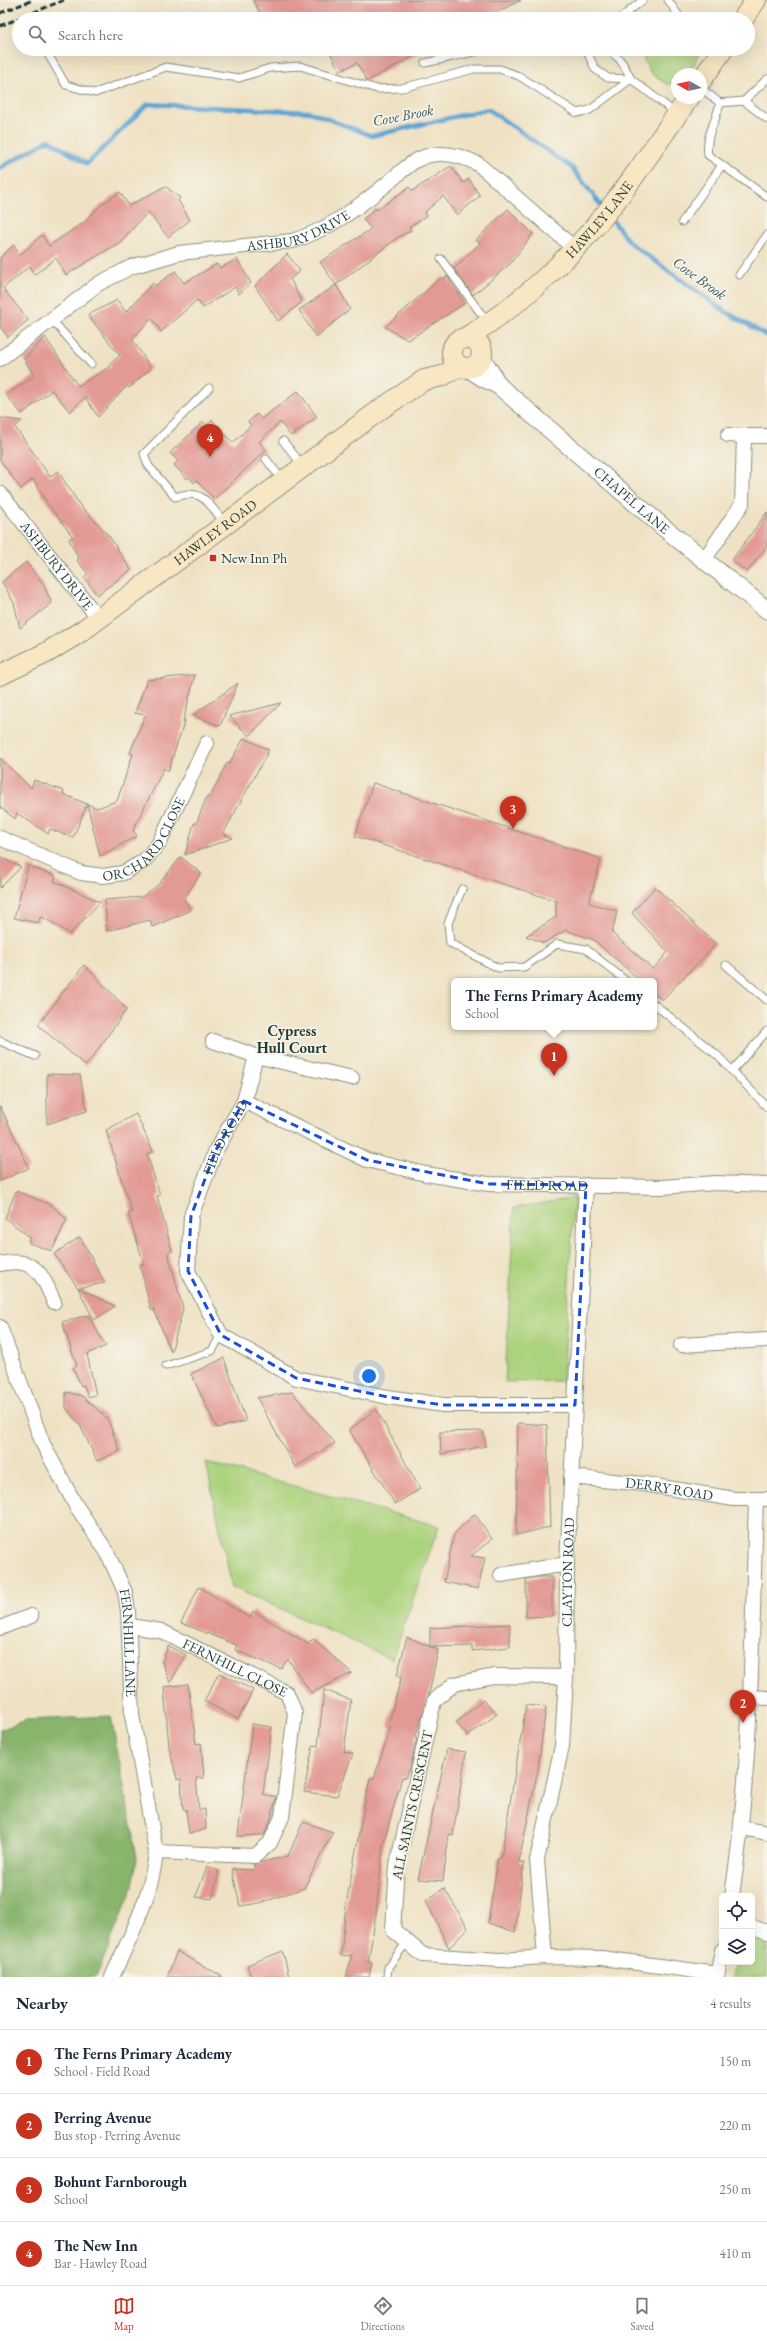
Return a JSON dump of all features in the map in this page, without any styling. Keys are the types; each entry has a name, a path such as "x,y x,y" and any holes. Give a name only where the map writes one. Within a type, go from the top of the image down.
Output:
{"main road":[{"path":"748,12 756,0"},
{"path":"707,71 716,56"},
{"name":"HAWLEY LANE","path":"468,355 490,323 548,274 596,224 623,191 684,104"},
{"name":"HAWLEY ROAD","path":"0,675 62,644 99,619 303,466 381,409 424,380 435,365 468,355"}],"street":[{"name":"ASHBURY DRIVE","path":"0,359 112,275 152,259 179,253 292,241 307,236 324,228 372,196 411,164 430,155 445,154 464,157 478,164 574,248"},
{"name":"CHAPEL LANE","path":"468,355 483,378 499,386 704,560 767,610"},
{"path":"728,435 766,436"},
{"path":"704,560 742,504 744,436"},
{"name":"ASHBURY DRIVE","path":"0,494 99,619"},
{"name":"ORCHARD CLOSE","path":"0,838 81,873 103,876 123,873 144,861 159,844 207,743"},
{"path":"213,1041 256,1056 352,1078"},
{"path":"244,1101 256,1056"},
{"name":"FIELD ROAD","path":"221,1335 188,1271 192,1216 216,1150 244,1101 367,1160 426,1174 488,1184 586,1185 662,1188 716,1183 767,1185"},
{"name":"CLAYTON ROAD","path":"544,1957 537,1860 562,1746 566,1677 567,1564 586,1185"},
{"path":"0,1264 28,1264 42,1275 54,1302"},
{"name":"FERNHILL LANE","path":"0,1327 43,1444 75,1504 107,1552 125,1592 129,1627 132,1715 156,1852 154,1872 149,1891 112,1977"},
{"path":"221,1335 296,1378 380,1396 443,1405 574,1405"},
{"path":"682,1345 767,1340"},
{"name":"DERRY ROAD","path":"571,1477 644,1484 734,1498 761,1499"},
{"path":"732,1893 742,1828 761,1499"},
{"path":"501,1576 567,1564"},
{"path":"0,1628 31,1616"},
{"name":"FERNHILL CLOSE","path":"129,1627 161,1631 259,1678 287,1693 295,1713 282,1817 270,1843 255,1856 156,1852"},
{"name":"ALL SAINTS CRESCENT","path":"566,1677 494,1676 454,1684 434,1701 397,1865 392,1930 423,1956 499,1960 544,1957 602,1958 717,1976"},
{"path":"750,1697 767,1698"},
{"path":"742,1828 767,1833"},
{"path":"755,1928 767,1932"},
{"path":"717,1976 719,1965"}],"lane":[{"path":"628,12 643,0"},
{"path":"668,0 676,12"},
{"path":"49,56 66,85 95,93 166,67 240,78 270,68 300,66 377,89 402,88 474,69 500,69 519,76 577,113 590,110 632,79"},
{"path":"424,63 456,56"},
{"path":"589,56 595,69 608,78 632,79"},
{"path":"616,56 622,60 632,79 677,114"},
{"path":"707,93 720,103 744,101 767,79"},
{"path":"744,101 767,119"},
{"path":"720,103 718,115 706,142 708,155 767,197"},
{"path":"682,222 722,165"},
{"path":"739,275 767,235"},
{"path":"441,260 479,311 490,323"},
{"path":"52,320 91,364"},
{"path":"209,388 144,454 148,465 175,497 188,492 204,497 225,524"},
{"path":"283,441 303,466"},
{"path":"266,459 283,482"},
{"path":"462,889 448,924 450,943 498,968 524,967 557,944 586,949 622,978"},
{"path":"726,965 767,1000"},
{"path":"657,1006 717,1055 767,1107"},
{"path":"732,1071 767,1031"},
{"path":"0,1041 35,1056"},
{"path":"166,1366 212,1351 221,1335"},
{"path":"386,1977 388,1967 407,1942"}],"highlighted area":[{"path":"244,1101 367,1160 488,1184 586,1185 575,1405 443,1405 388,1397 296,1378 221,1335 188,1271 191,1216 216,1150"}],"green space":[{"path":"645,56 698,56 692,68 671,68 671,84 666,84 651,73 643,58"},
{"path":"574,1198 563,1381 505,1382 514,1208"},
{"path":"206,1462 439,1526 392,1659 232,1587"},
{"path":"111,1716 137,1858 133,1887 96,1977 0,1977 0,1730 26,1720"},
{"path":"755,1936 767,1941 767,1977 732,1977 734,1965 755,1965"}],"building":[{"path":"253,0 521,0 498,12 259,12"},
{"path":"332,56 414,56 367,81 357,63 340,71"},
{"path":"451,166 463,183 469,179 480,196 457,215 443,196 425,212 427,216 409,227 411,230 397,238 336,285 320,262 371,229 363,219 376,208 377,210 409,187 412,191"},
{"path":"165,186 180,198 178,200 190,220 168,237 148,212 120,242 66,275 56,258 34,275 30,266 3,288 28,320 8,337 0,327 0,258 14,245 20,255 42,235 49,246 84,222 102,204 120,192 129,206"},
{"path":"508,209 533,234 510,264 473,295 454,269 480,243 476,240"},
{"path":"287,254 300,271 290,279 302,302 278,321 255,286"},
{"path":"237,259 251,283 239,294 235,287 203,308 197,300 161,332 152,318 132,339 151,368 129,388 127,386 98,417 85,397 70,412 52,390 22,414 6,395 34,376 24,359 45,337 78,386 111,366 110,363 120,356 88,315 117,300 126,312 153,283 155,286 175,271 184,283 217,264 220,268"},
{"path":"447,276 465,303 408,340 385,327 442,277 444,279"},
{"path":"336,285 350,309 316,337 299,310"},
{"path":"298,391 317,417 291,436 280,422 259,442 266,450 214,499 196,480 194,483 189,477 187,479 174,465 178,461 170,453 203,422 207,426 212,420 233,443 251,425 248,422 257,414 261,419"},
{"path":"0,418 22,421 15,427 50,477 58,471 79,504 109,536 131,570 97,595 84,577 88,574 77,560 79,559 69,539 73,537 47,503 33,479 21,489 0,460"},
{"path":"767,512 767,546 747,572 732,560"},
{"path":"26,562 42,582 52,603 20,628 14,603 2,582"},
{"path":"195,675 183,722 185,720 168,771 164,768 133,830 137,836 100,856 87,804 73,838 50,829 48,834 17,813 15,819 0,807 0,758 31,788 34,780 64,791 63,794 97,808 117,801 133,754 130,753 145,715 135,713 147,680"},
{"path":"238,683 220,726 193,715"},
{"path":"281,703 249,736 229,716"},
{"path":"244,738 269,750 223,834 233,838 185,855 194,823 196,824 207,796 210,797 227,763 229,764"},
{"path":"373,783 601,859 589,903 617,911 612,933 653,969 668,952 632,913 655,887 716,944 662,1000 657,996 657,978 638,978 594,940 566,930 544,943 526,936 556,917 556,901 355,836"},
{"path":"0,857 21,867 0,888"},
{"path":"181,857 201,873 184,899 191,910 152,927 150,920 107,931 105,900 142,897 157,886"},
{"path":"28,866 56,876 54,881 100,902 70,934 41,916 38,923 14,918"},
{"path":"84,965 127,1009 86,1066 38,1025"},
{"path":"47,1074 80,1075 87,1111 47,1124"},
{"path":"0,1106 29,1168 0,1181"},
{"path":"136,1114 153,1151 147,1154 160,1195 157,1196 172,1251 168,1253 183,1309 171,1352 154,1309 151,1310 140,1265 144,1264 128,1213 132,1213 106,1130"},
{"path":"16,1191 51,1205 67,1219 52,1251 29,1243 31,1238 5,1218"},
{"path":"80,1237 105,1283 78,1288 54,1254"},
{"path":"78,1288 115,1306 94,1320"},
{"path":"88,1315 106,1346 87,1354 96,1395 88,1397 84,1385 81,1386 73,1368 77,1366 62,1322"},
{"path":"224,1358 246,1421 217,1428 191,1374"},
{"path":"66,1392 82,1396 107,1418 120,1451 97,1461 80,1425 66,1408"},
{"path":"292,1392 335,1443 295,1467 257,1398"},
{"path":"376,1409 420,1489 395,1504 349,1430"},
{"path":"518,1423 547,1425 550,1527 516,1535"},
{"path":"483,1431 486,1446 441,1454 440,1432"},
{"path":"475,1514 492,1539 471,1556 485,1558 478,1589 444,1582 454,1534"},
{"path":"552,1577 552,1616 526,1617 526,1579"},
{"path":"199,1587 250,1618 253,1611 308,1644 313,1639 352,1673 311,1693 288,1659 281,1669 235,1650 237,1645 181,1623"},
{"path":"510,1624 510,1647 472,1651 472,1646 430,1647 430,1628"},
{"path":"407,1637 438,1650 429,1694 415,1738 417,1738 412,1761 406,1778 402,1777 383,1845 376,1915 368,1962 372,1963 369,1977 346,1977 352,1955 341,1956 346,1905 370,1778 374,1778 391,1727 388,1726 401,1678 397,1676"},
{"path":"168,1646 186,1655 170,1683 162,1662"},
{"path":"219,1673 253,1690 238,1719 204,1701"},
{"path":"188,1684 196,1744 201,1743 204,1778 196,1778 199,1810 205,1809 206,1829 189,1834 186,1809 183,1810 181,1779 177,1779 169,1747 164,1687"},
{"path":"324,1690 351,1700 344,1752 353,1754 337,1796 304,1792 313,1745 318,1746"},
{"path":"483,1700 497,1714 468,1736 456,1723"},
{"path":"526,1705 546,1707 538,1769 519,1862 524,1863 515,1932 488,1923 498,1858 501,1858"},
{"path":"252,1724 272,1727 263,1794 276,1797 270,1822 264,1835 238,1836"},
{"path":"447,1749 466,1752 453,1835 449,1834 443,1881 418,1879"},
{"path":"303,1822 333,1832 304,1888 260,1903 240,1906 232,1869 255,1870 254,1864 288,1856"},
{"path":"207,1866 219,1871 212,1899 196,1897"},
{"path":"444,1888 468,1928 449,1948 426,1901"},
{"path":"177,1951 223,1977 167,1977"},
{"path":"283,1951 289,1977 251,1977 247,1965"}],"waterway":[{"name":"Cove Brook","path":"0,168 49,140 87,164 148,104 310,112 372,136 488,109 572,168 603,208"},
{"name":"Cove Brook","path":"610,217 630,243 723,310 767,336"}],"railway":[{"path":"0,13 33,0"},
{"path":"34,12 64,0"},
{"path":"0,26 12,21"}],"place":[{"name":"The New Inn","path":"210,457"},
{"name":"New Inn Ph","path":"213,558"},
{"name":"Bohunt Farnborough","path":"513,829"},
{"name":"The Ferns Primary Academy","path":"554,1076"},
{"name":"Perring Avenue","path":"743,1723"}],"district":[{"name":"Cypress Hull Court","path":"292,1038"}]}
